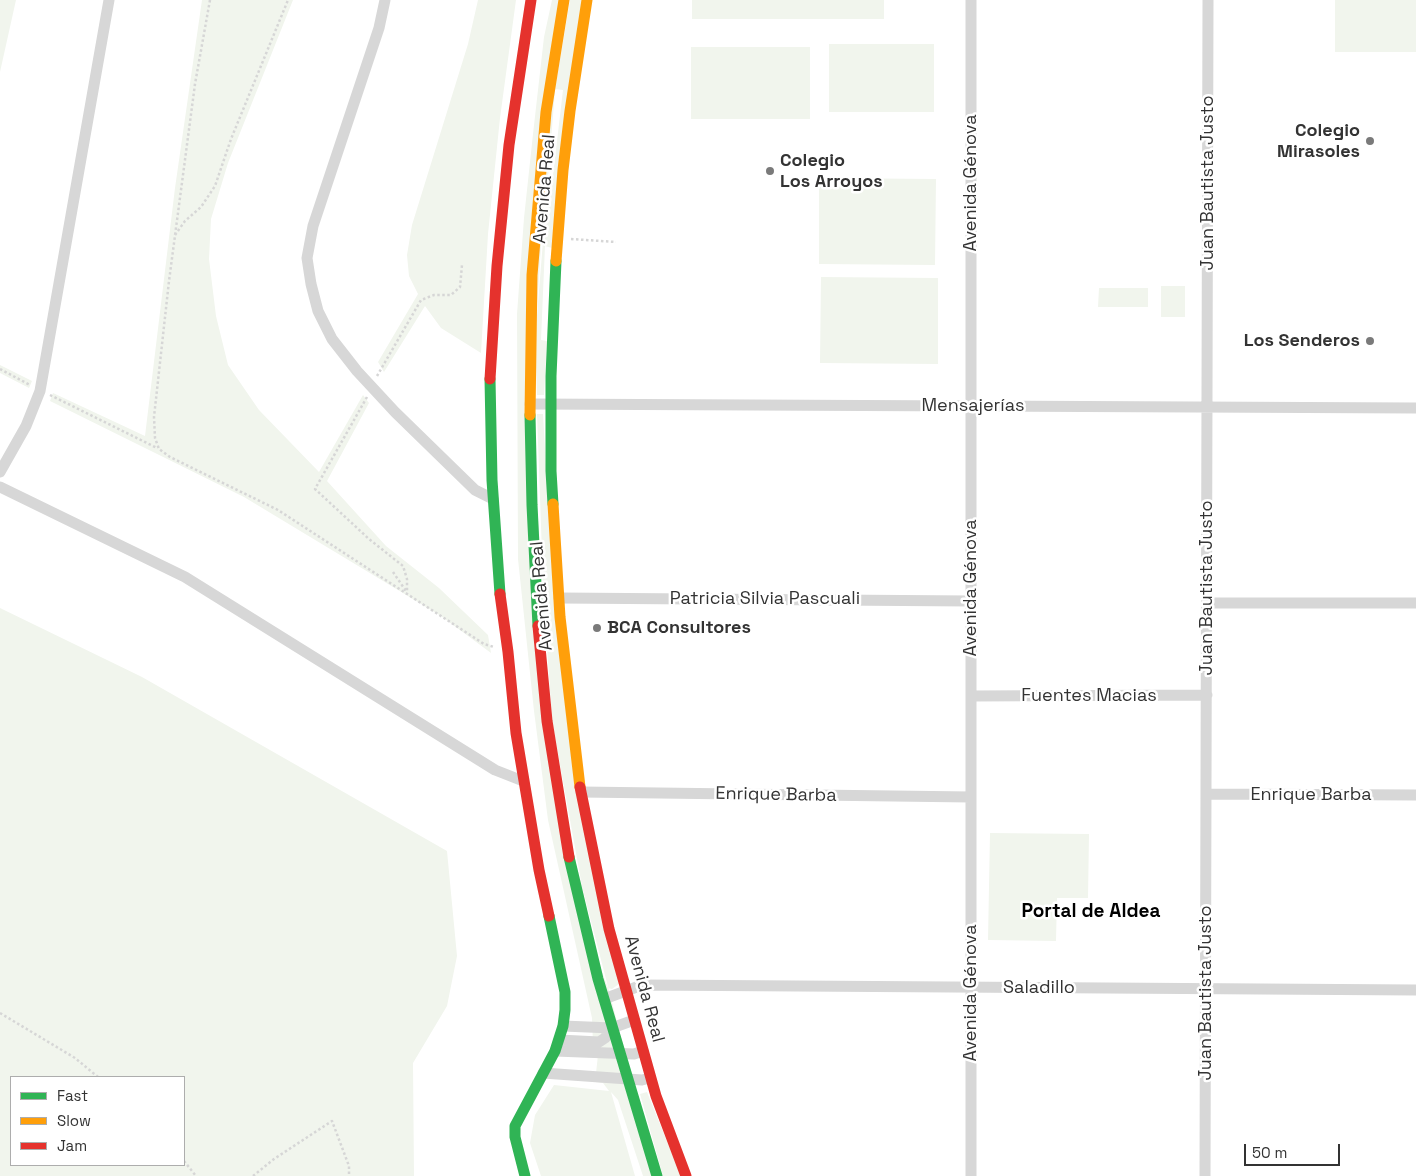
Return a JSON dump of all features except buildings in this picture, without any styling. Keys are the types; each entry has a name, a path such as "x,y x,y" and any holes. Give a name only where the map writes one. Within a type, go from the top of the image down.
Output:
{"main road":[{"path":"525,1176 515,1137 515,1126 557,1045 563,1026 565,992 539,870 516,733 508,652 499,589 493,499 490,378 497,266 509,145 531,0"},
{"name":"Avenida Real","path":"564,0 546,112 532,275 530,404 539,647 547,721 568,853 590,949 657,1176"},
{"name":"Avenida Real","path":"587,0 570,112 558,239 552,357 551,471 559,598 566,681 581,792 609,929 650,1078 686,1176"}],"street":[{"path":"0,472 26,426 40,391 109,0"},
{"path":"385,0 379,28 313,226 307,258 311,284 318,311 332,339 357,371 394,412 475,490 493,499"},
{"name":"Avenida Génova","path":"971,0 971,1176"},
{"name":"Juan Bautista Justo","path":"1205,1176 1208,0"},
{"name":"Mensajerías","path":"530,404 1416,408"},
{"path":"0,487 185,578 494,770 523,781"},
{"name":"Patricia Silvia Pascuali","path":"559,598 970,601"},
{"path":"1207,603 1416,602"},
{"name":"Fuentes Macias","path":"971,696 1207,695"},
{"name":"Enrique Barba","path":"581,792 971,797"},
{"name":"Enrique Barba","path":"1206,794 1416,795"},
{"name":"Saladillo","path":"604,999 642,985 1416,990"},
{"path":"563,1026 612,1028 634,1020"},
{"path":"557,1045 599,1042 605,1038 612,1028"},
{"path":"557,1045 634,1054 643,1051"},
{"path":"543,1073 642,1080 650,1078"}],"path":[{"path":"159,449 155,438 154,417 194,84 210,0"},
{"path":"175,236 185,221 201,207 215,186 231,139 288,0"},
{"path":"558,239 616,242"},
{"path":"407,592 407,579 403,566 315,489 421,300 434,295 451,295 460,287 462,265"},
{"path":"0,369 40,391 159,449 170,457 278,510 322,540 407,592 484,644 508,652"},
{"path":"393,572 407,592"},
{"path":"0,1013 75,1058 97,1076"},
{"path":"254,1176 274,1159 332,1121 349,1166 349,1176"},
{"path":"185,1162 196,1176"}],"shaded area":[{"path":"0,0 16,0 0,72"},
{"path":"202,0 293,0 228,163 211,219 209,259 216,316 228,365 259,410 319,472 363,395 369,403 327,481 386,546 439,588 488,635 491,653 441,616 244,497 50,401 53,393 145,436 175,188"},
{"path":"478,0 516,0 500,118 488,234 481,353 441,328 425,306 384,372 378,362 418,294 409,276 407,255 412,225 468,44"},
{"path":"552,0 564,0 561,15 530,404 557,790 657,1176 643,1176 618,1100 611,1092 635,1176 541,1176 530,1143 535,1115 554,1085 609,1091 603,1083 595,1082 598,1055 593,1045 592,1018 548,820 518,559 517,314 524,218 533,134 544,37"},
{"path":"570,0 583,0 552,248 545,246 541,340 547,341 544,395 537,395 535,340 545,184 552,184 563,90 555,89"},
{"path":"692,0 884,0 884,19 692,19"},
{"path":"1335,0 1416,0 1416,52 1335,52"},
{"path":"829,44 934,44 934,112 829,112"},
{"path":"691,47 810,47 810,119 691,119"},
{"path":"819,178 936,179 935,265 819,264"},
{"path":"821,277 938,278 938,364 820,363"},
{"path":"1161,286 1185,286 1185,317 1161,317"},
{"path":"1099,288 1148,288 1148,307 1098,307"},
{"path":"0,365 32,381 29,388 0,373"},
{"path":"537,414 543,414 554,606 619,984 612,989 608,988 593,947 547,693"},
{"path":"0,608 142,677 447,851 457,956 447,1006 413,1063 414,1176 0,1176"},
{"path":"990,833 1089,834 1088,898 1057,898 1056,941 988,940"},
{"path":"647,1092 681,1176 663,1176 640,1094"}],"traffic: fast":[{"path":"553,504 551,376 556,261"},
{"path":"490,379 492,480 500,594"},
{"path":"530,415 538,626"},
{"path":"569,857 598,979 657,1176"},
{"path":"525,1176 515,1137 515,1126 555,1051 563,1026 565,1010 565,992 549,916"}],"traffic: slow":[{"path":"530,415 532,275 546,112 564,0"},
{"path":"556,261 570,111 587,0"},
{"path":"553,504 560,617 580,787"}],"traffic: jam":[{"path":"490,379 497,266 509,145 531,0"},
{"path":"500,594 516,733 539,870 549,916"},
{"path":"538,626 547,721 569,857"},
{"path":"580,787 609,929 656,1096 686,1176"}],"place":[{"name":"Colegio Mirasoles","path":"1370,141"},
{"name":"Colegio Los Arroyos","path":"770,171"},
{"name":"Los Senderos","path":"1370,341"},
{"name":"BCA Consultores","path":"597,628"}],"district":[{"name":"Portal de Aldea","path":"1091,912"}]}
